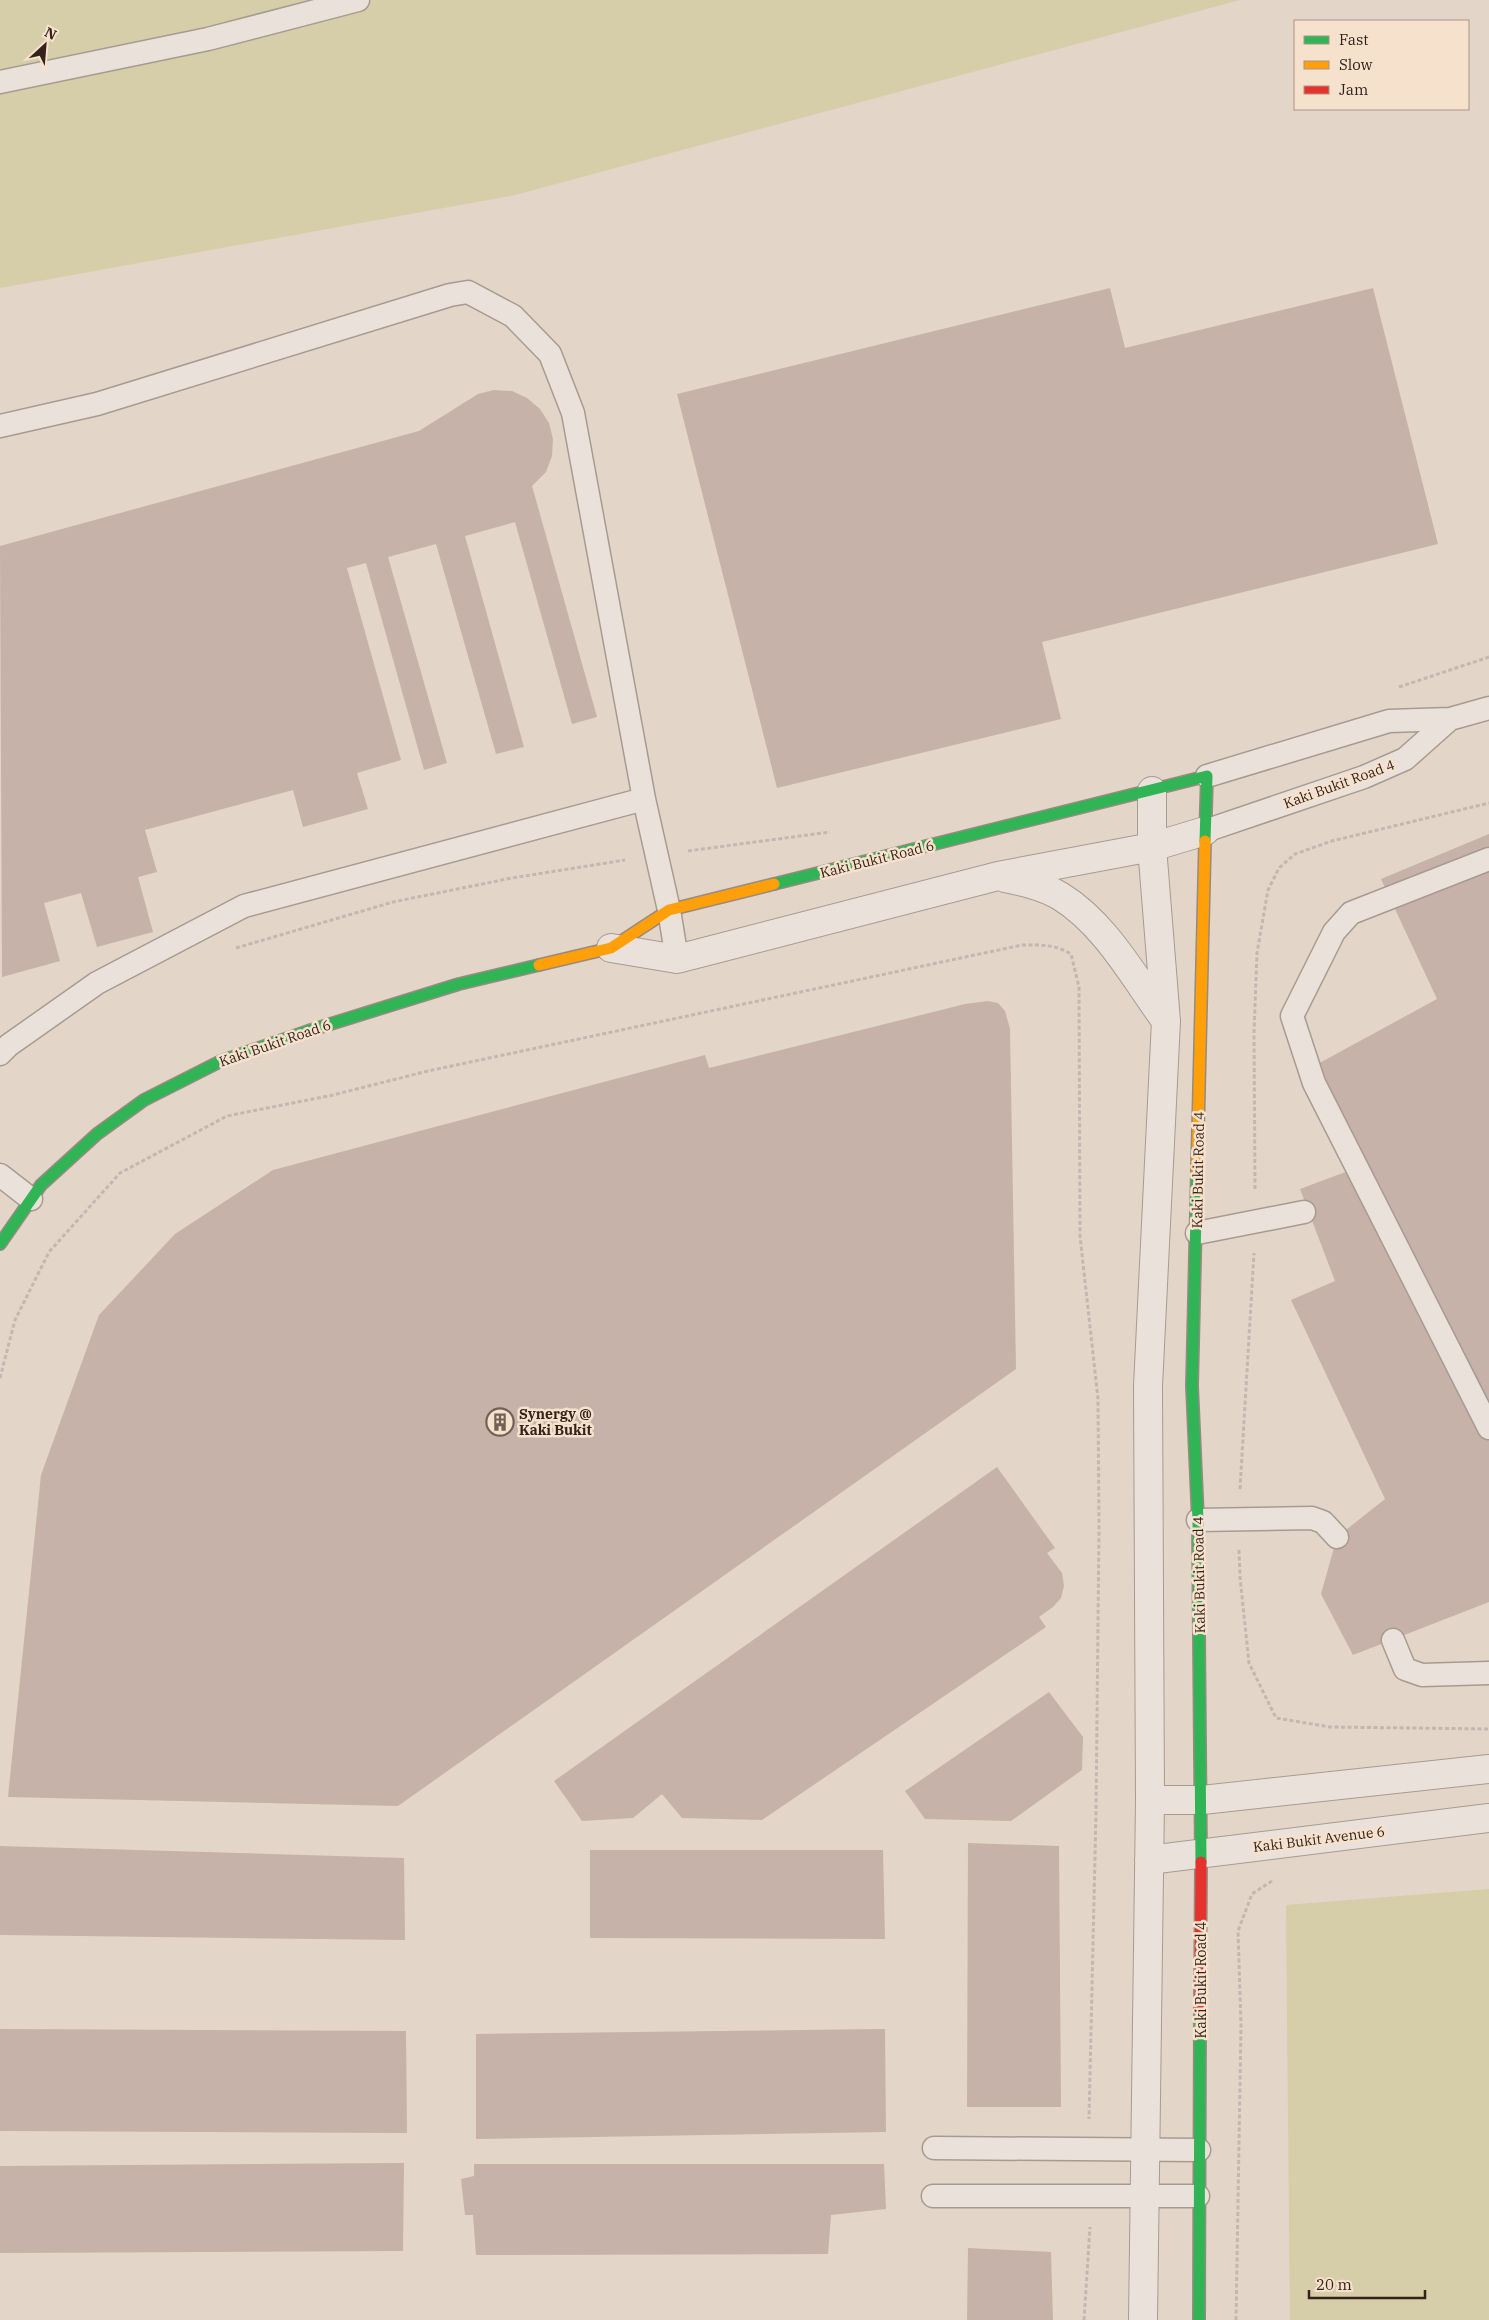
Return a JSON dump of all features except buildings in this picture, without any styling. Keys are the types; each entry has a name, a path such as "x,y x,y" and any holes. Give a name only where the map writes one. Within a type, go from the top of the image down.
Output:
{"street":[{"path":"1142,2320 1150,1800 1148,1386 1166,1021 1152,847 1152,791 1207,776"},
{"name":"Kaki Bukit Road 4","path":"1199,2320 1198,2196 1202,1800 1198,1520 1192,1386 1207,776"},
{"name":"Kaki Bukit Road 6","path":"0,1244 41,1186 98,1134 144,1100 221,1061 308,1030 459,984 611,948 669,910 1152,791"},
{"name":"Kaki Bukit Road 4","path":"1152,847 1206,830"},
{"name":"Kaki Bukit Road 6","path":"611,948 677,959 998,876 1152,847"},
{"path":"998,876 1030,883 1059,896 1088,917 1104,935 1166,1021"},
{"path":"1150,1800 1202,1800 1489,1769"},
{"name":"Kaki Bukit Avenue 6","path":"1149,1860 1489,1818"}],"lane":[{"path":"0,82 208,39 358,0"},
{"path":"0,426 97,404 450,295 468,292 513,316 550,354 573,413 644,799 669,910 677,959"},
{"path":"1207,776 1389,721 1450,719 1489,708"},
{"name":"Kaki Bukit Road 4","path":"1206,830 1364,777 1405,759 1450,719"},
{"path":"0,1054 9,1045 97,983 244,906 644,799"},
{"path":"1489,859 1350,913 1334,932 1292,1016 1314,1083 1489,1428"},
{"path":"0,1175 31,1199"},
{"path":"1197,1233 1304,1212"},
{"path":"1198,1520 1312,1518 1323,1522 1337,1537"},
{"path":"1393,1640 1405,1669 1422,1675 1489,1673"},
{"path":"934,2148 1046,2149 1089,2147 1199,2150"},
{"path":"933,2196 1198,2196"}],"path":[{"path":"232,950 393,902 512,878 657,855"},
{"path":"0,1378 15,1320 49,1252 120,1173 226,1116 332,1095 428,1070 1022,945 1046,944 1059,947 1070,954 1079,987 1080,1236 1098,1399 1097,1802 1089,2147"},
{"path":"1256,1222 1239,1519 1240,1577 1249,1663 1276,1718 1330,1727 1489,1730"},
{"path":"1236,2320 1241,2026 1238,1930 1252,1894 1273,1880"},
{"path":"1084,2320 1092,2196"}],"shaded area":[{"path":"0,0 1240,0 515,195 0,288"},
{"path":"1489,1889 1489,2320 1290,2320 1286,1905"}],"traffic: fast":[{"path":"774,884 1207,776 1205,841"},
{"path":"0,1244 41,1185 97,1134 144,1100 221,1061 308,1031 459,984 539,965"},
{"path":"1197,1171 1192,1386 1198,1520 1201,1862"},
{"path":"1199,2320 1200,2012"}],"traffic: slow":[{"path":"1197,1171 1205,841"},
{"path":"539,965 611,948 669,910 774,884"}],"traffic: jam":[{"path":"1200,2012 1201,1862"}],"place":[{"name":"Synergy @ Kaki Bukit","path":"500,1422"}]}
